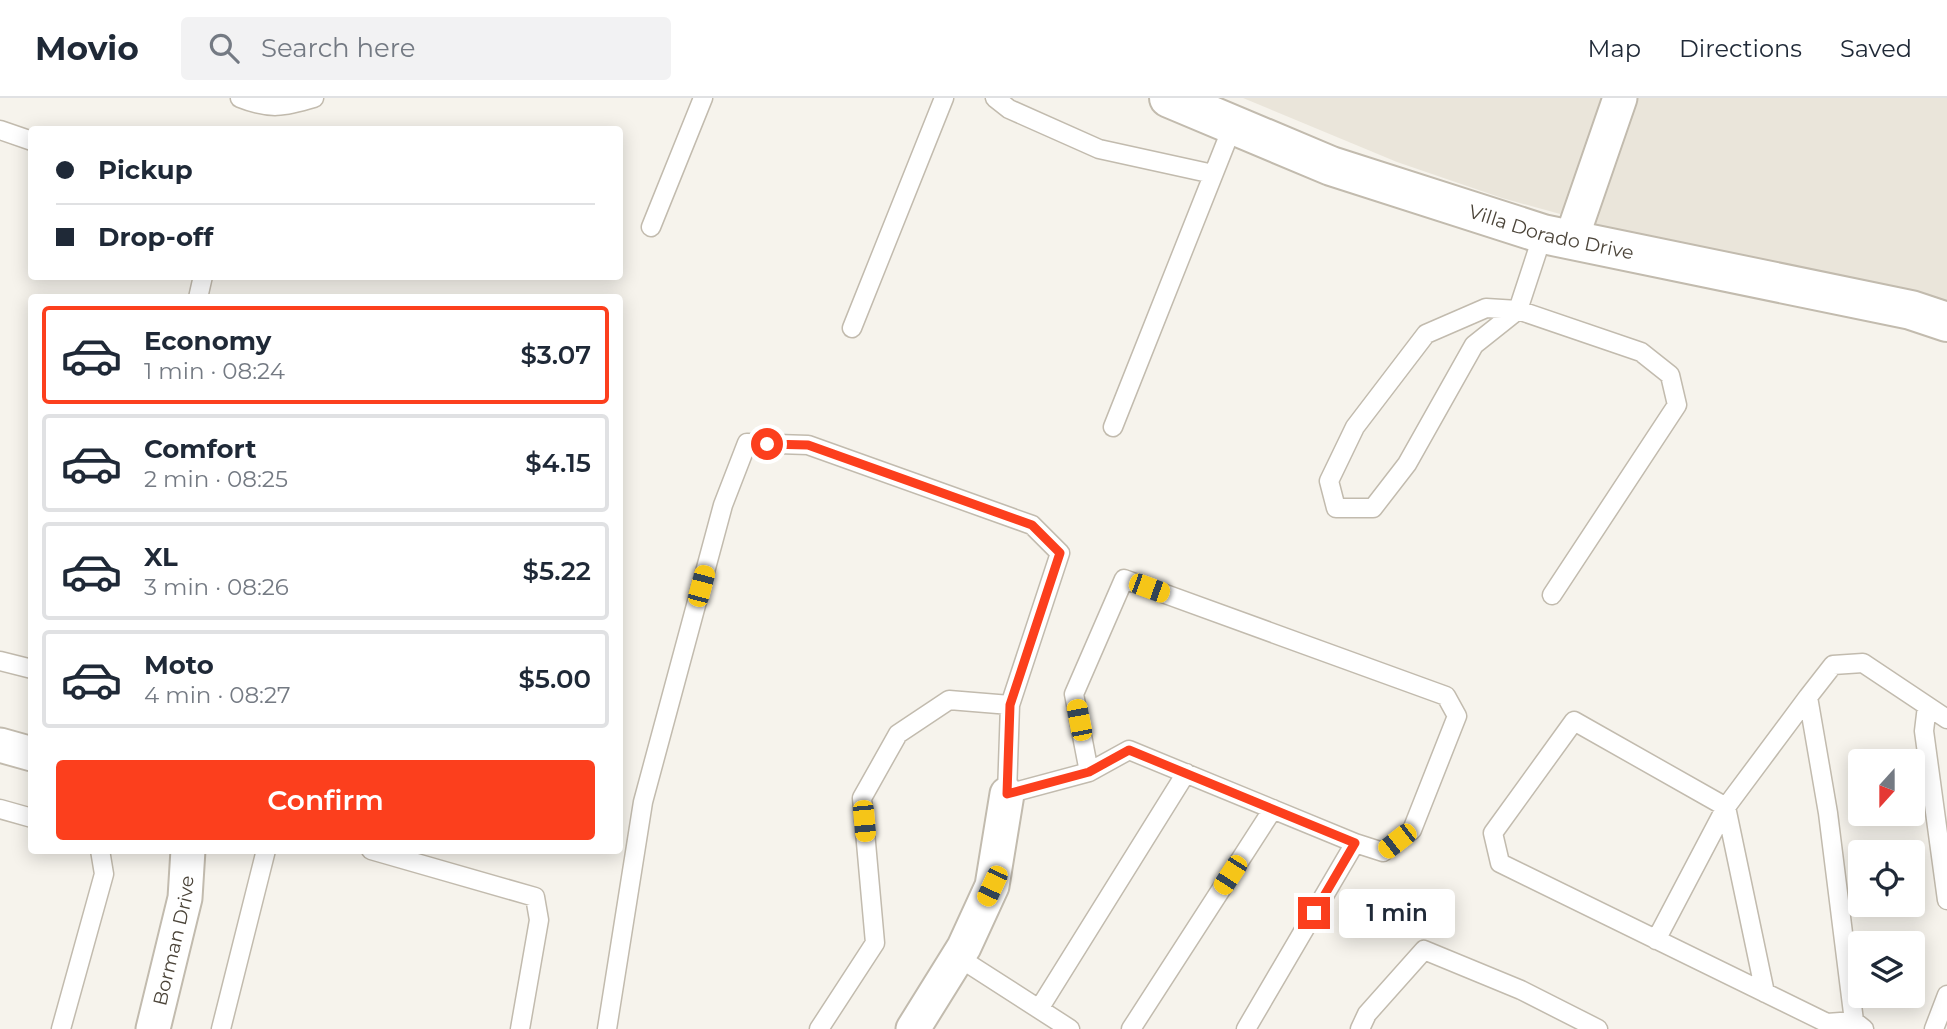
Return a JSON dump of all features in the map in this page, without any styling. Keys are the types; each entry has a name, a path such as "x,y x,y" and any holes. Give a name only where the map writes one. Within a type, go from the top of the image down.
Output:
{"street":[{"name":"Villa Dorado Drive","path":"1169,98 1331,166 1557,237 1911,310 1947,323"},
{"path":"1557,237 1620,98"},
{"path":"0,745 28,753"},
{"path":"913,1029 958,957 992,886 1007,794"},
{"name":"Borman Drive","path":"153,1029 185,898 188,854"}],"lane":[{"path":"240,98 254,104 284,107 314,98"},
{"path":"651,227 703,98"},
{"path":"852,328 944,98"},
{"path":"995,98 1009,109 1099,149 1213,174"},
{"path":"1113,426 1233,125"},
{"path":"0,130 28,140"},
{"path":"1552,595 1677,405 1670,375 1642,352 1518,310 1486,308 1426,334 1355,427 1329,481 1336,508 1373,508 1407,464 1474,345 1518,310 1557,237"},
{"path":"607,1029 643,802 723,505 747,443 808,445 1032,525 1060,553 1010,705 1007,794 1089,772 1129,750 1383,852 1412,830 1457,716 1446,696 1124,579 1074,694 1089,772"},
{"path":"0,661 28,668"},
{"path":"1656,940 1726,807 1833,666 1863,663 1947,719"},
{"path":"1765,993 1726,807 1574,721 1493,833 1500,863 1656,940 1765,993 1827,1023 1859,1025 1808,697"},
{"path":"819,1029 876,943 862,798 898,734 949,700 1010,705"},
{"path":"1927,706 1924,731 1947,900"},
{"path":"1039,1009 1185,773"},
{"path":"1130,1029 1273,809"},
{"path":"0,810 28,817"},
{"path":"1246,1029 1355,843"},
{"path":"61,1029 104,874 101,854"},
{"path":"221,1029 265,854"},
{"path":"385,854 535,897 539,920 520,1029"},
{"path":"1360,1029 1367,1014 1424,950 1521,990 1598,1029"},
{"path":"958,957 1070,1029"},
{"path":"1934,1029 1947,995"}],"shaded area":[{"path":"1243,98 1947,98 1947,303 1683,248 1502,198 1397,162"}],"route":[{"path":"767,444 808,445 1032,525 1060,553 1010,705 1007,794 1089,772 1129,750 1355,843 1314,913"}]}
